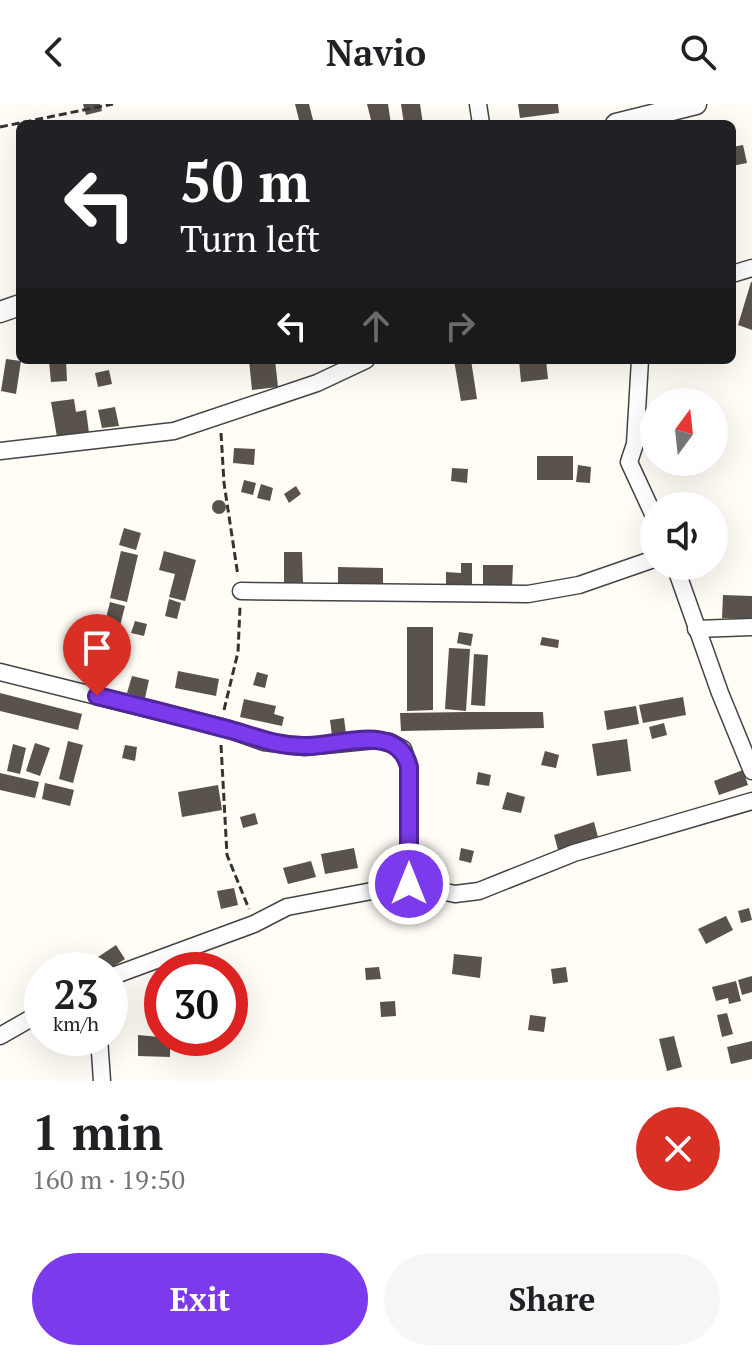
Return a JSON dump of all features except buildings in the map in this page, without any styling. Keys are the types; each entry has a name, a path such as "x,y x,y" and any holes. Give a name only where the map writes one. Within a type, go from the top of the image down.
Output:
{"street":[{"path":"632,120 696,104"},
{"path":"0,451 174,431 317,383 357,364"},
{"path":"640,364 635,444 629,462 643,492"},
{"path":"241,591 528,594 579,585 640,564"},
{"path":"680,580 752,771"},
{"path":"696,629 752,627"},
{"path":"0,672 220,727 264,742 305,747 375,740 395,744 403,749 409,767 409,884"},
{"path":"128,970 254,924 287,907 409,884 455,894 479,891 574,853 752,801"},
{"path":"0,1036 24,1022"},
{"path":"100,1056 102,1081"}],"path":[{"path":"34,120 113,104"},
{"path":"220,417 224,483 241,591 238,652 220,727 227,855 254,924"}],"route":[{"path":"97,696 225,728 264,742 305,747 375,740 395,744 403,749 409,767 409,884"}]}
